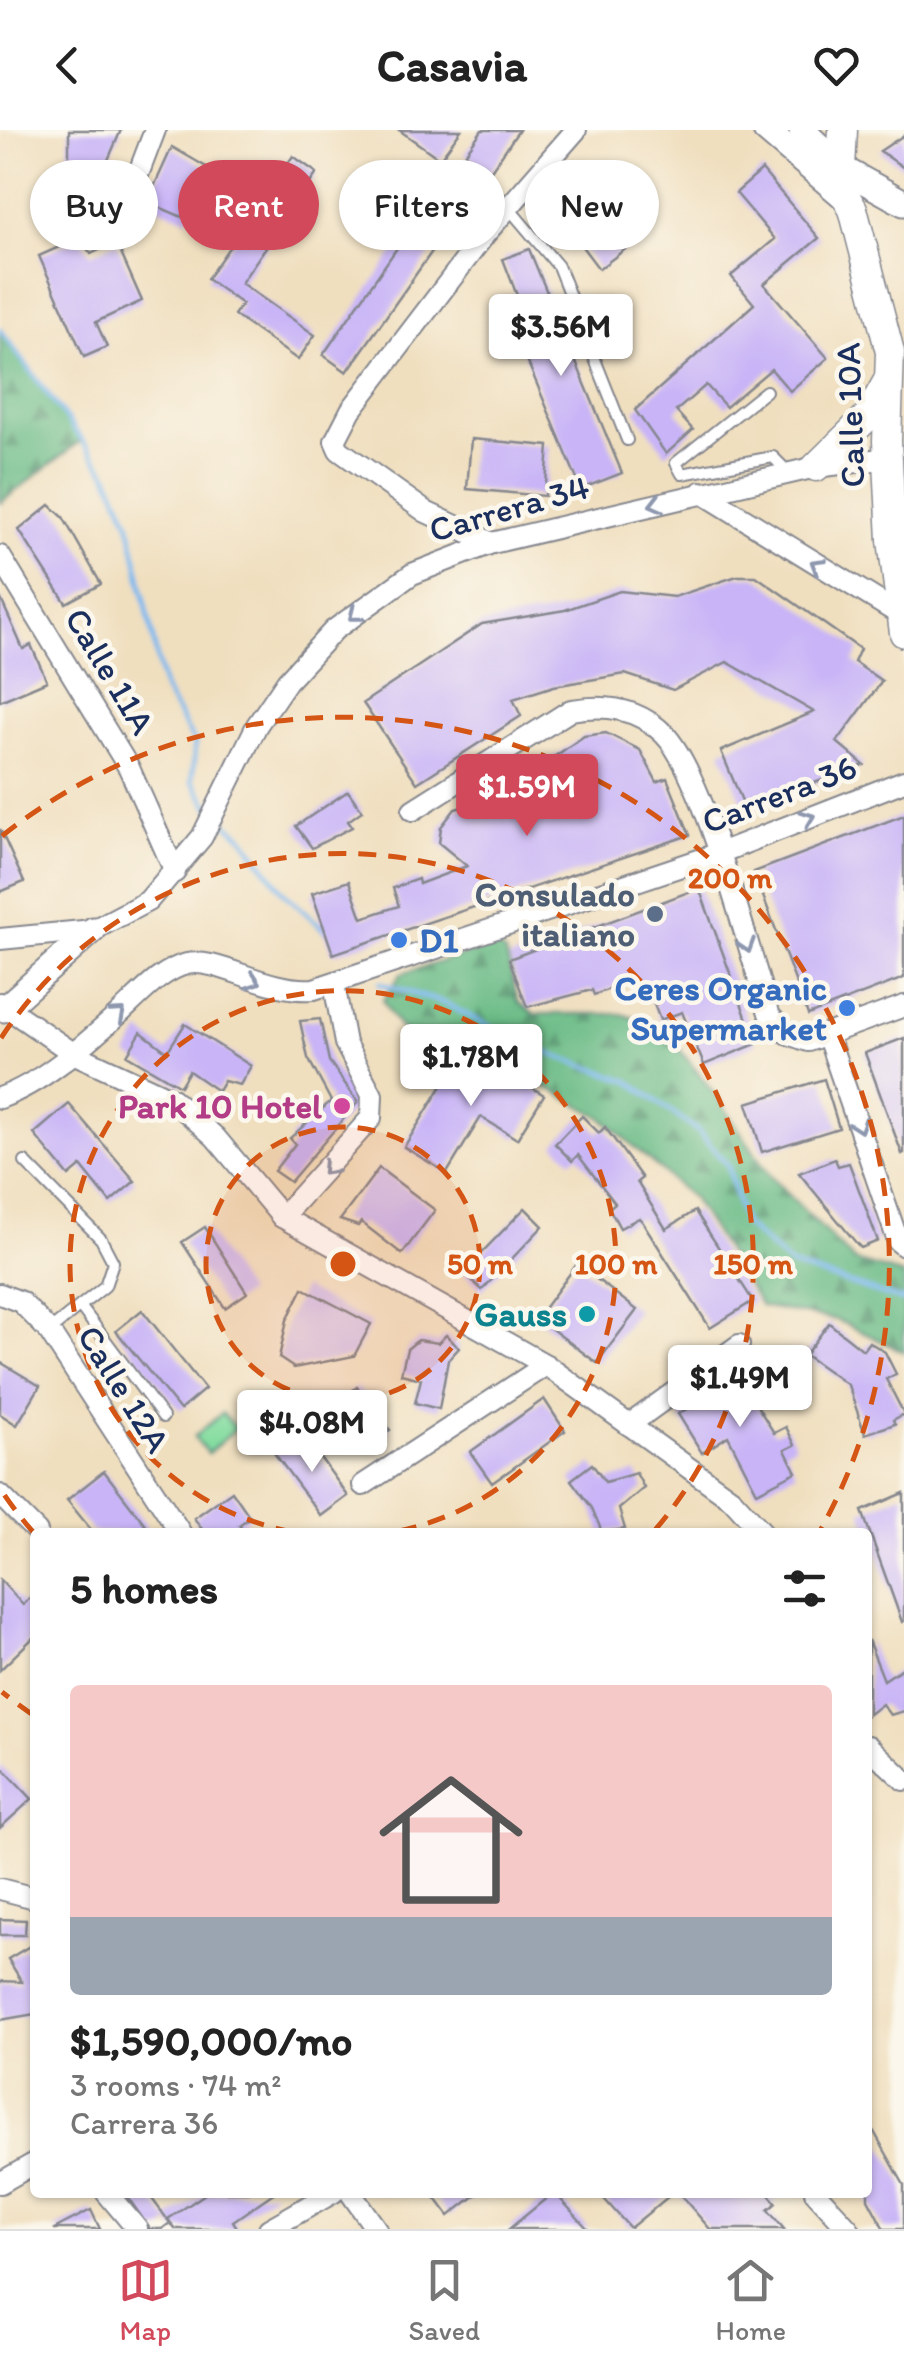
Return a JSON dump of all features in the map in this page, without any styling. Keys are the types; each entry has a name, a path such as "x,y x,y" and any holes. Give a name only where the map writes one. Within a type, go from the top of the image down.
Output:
{"main road":[{"name":"Calle 10A","path":"843,130 846,199 853,209 885,326 896,456 903,622"},
{"path":"802,470 868,416 889,376"}],"street":[{"path":"144,160 155,130"},
{"path":"492,543 426,512 340,450 335,442 351,410 508,207 576,130"},
{"path":"766,130 846,199"},
{"path":"802,130 842,168 904,204"},
{"name":"Carrera 34","path":"0,940 93,930 148,901 205,830 257,725 287,681 322,643 382,593 452,557 492,543 802,470 896,456"},
{"path":"701,492 903,622"},
{"path":"426,512 444,535 452,557"},
{"name":"Calle 11A","path":"0,556 71,668 156,822 175,872"},
{"path":"413,810 571,710 620,708 642,717 666,736 700,803 770,1016 786,1033 808,1041 904,1006"},
{"name":"Carrera 36","path":"73,1052 164,975 184,964 206,963 278,988 314,989 334,984 718,854 904,781"},
{"path":"156,822 178,836 205,830"},
{"path":"93,930 1,1008 73,1052 172,1099 214,1137 259,1195 282,1217 546,1365 732,1500 758,1528"},
{"path":"282,1217 372,1118 372,1095 345,1043 334,984"},
{"path":"827,1034 898,1241 904,1246"},
{"path":"0,1098 73,1052"},
{"name":"Calle 12A","path":"0,1294 21,1302 49,1331 177,1528"},
{"path":"629,1425 739,1345"},
{"path":"363,1485 546,1365"},
{"path":"0,1495 33,1528"},
{"path":"872,1750 904,1780"},
{"path":"0,1889 30,1897"},
{"path":"0,2182 30,2167"},
{"path":"111,2198 137,2229"},
{"path":"269,2229 323,2198"},
{"path":"354,2198 376,2229"},
{"path":"821,2198 849,2229"}],"lane":[{"path":"508,207 558,266 627,440"},
{"path":"766,392 676,463 682,474 773,457 802,470"},
{"path":"25,1162 101,1239 113,1262 106,1286 49,1331"},
{"path":"80,1306 164,1417"}],"green space":[{"path":"0,330 82,440 0,503"},
{"path":"495,945 506,953 518,1002 534,1014 622,1014 663,1028 720,1101 770,1176 854,1261 904,1275 904,1352 837,1320 761,1306 692,1198 601,1117 462,1040 436,1047 425,1045 397,1024 383,1000 401,974"},
{"path":"222,1413 236,1429 208,1453 194,1437"}],"building":[{"path":"69,130 121,130 108,160 69,160"},
{"path":"399,130 461,130 440,159"},
{"path":"482,130 519,130 498,160 473,160 465,154"},
{"path":"904,135 904,168 880,151"},
{"path":"172,147 194,160 178,160 178,215 158,207 158,178"},
{"path":"762,170 819,238 764,284 828,358 790,391 771,369 726,407 706,385 676,411 693,430 666,454 635,410 754,304 731,276 775,239 736,193"},
{"path":"52,250 88,250 91,254 120,250 142,301 96,322 107,347 84,357 39,256"},
{"path":"227,250 264,250 241,283 315,335 298,360 234,315 242,304 207,279"},
{"path":"396,250 433,250 347,372 323,355"},
{"path":"529,250 622,473 581,489 523,351 536,345 503,259"},
{"path":"585,250 624,250 599,269"},
{"path":"471,439 549,446 545,496 467,489"},
{"path":"50,505 63,517 101,584 66,603 19,530"},
{"path":"737,576 756,576 860,649 854,662 882,681 837,742 864,765 745,808 721,751 814,712 727,662 673,690 625,674 554,686 513,699 521,716 417,783 363,703 482,624 565,610 620,591 674,597"},
{"path":"0,597 23,649 31,645 47,681 0,701"},
{"path":"606,733 640,750 657,782 667,778 690,835 333,954 312,893 349,881 362,918 399,906 393,888 418,879 419,884 467,866 439,843 441,827 455,809 495,798 584,736"},
{"path":"348,791 362,811 348,821 352,827 312,848 296,826"},
{"path":"904,815 904,978 808,1015 754,872"},
{"path":"0,829 24,882 0,892"},
{"path":"699,888 756,1044 704,1065 682,1012 660,1020 652,999 645,1002 636,979 594,995 592,990 527,1007 509,959"},
{"path":"320,1019 329,1061 358,1102 290,1182 274,1171 295,1144 290,1138 331,1101 308,1058 300,1021"},
{"path":"185,1024 251,1066 240,1085 224,1081 218,1091 189,1071 180,1086 127,1055 141,1032 167,1052"},
{"path":"904,1038 904,1153 902,1154 865,1053"},
{"path":"466,1047 544,1095 517,1139 481,1117 447,1173 404,1147"},
{"path":"824,1079 839,1128 762,1152 747,1103"},
{"path":"69,1104 135,1181 110,1202 81,1166 69,1176 34,1134"},
{"path":"582,1116 599,1133 605,1127 642,1178 637,1182 666,1229 695,1211 753,1301 710,1328 642,1221 639,1218 620,1228 609,1208 615,1203 578,1155 572,1161 555,1144"},
{"path":"835,1159 838,1166 849,1163 878,1241 861,1248 799,1173"},
{"path":"379,1168 435,1210 402,1254 361,1222 358,1226 340,1220"},
{"path":"525,1208 543,1226 482,1290 463,1272"},
{"path":"205,1227 247,1293 225,1308 182,1242"},
{"name":"Gauss","path":"577,1264 637,1310 597,1363 537,1318"},
{"path":"303,1288 371,1324 354,1356 294,1368 279,1358 287,1320"},
{"path":"142,1310 205,1389 180,1410 116,1331"},
{"path":"829,1323 863,1350 869,1342 885,1352 896,1374 886,1379 904,1414 893,1420 895,1424 865,1434 848,1385 805,1355"},
{"path":"446,1335 459,1348 448,1360 439,1409 415,1403 421,1379 401,1374 407,1349 418,1340 438,1343"},
{"path":"0,1362 40,1386 17,1425 0,1414"},
{"path":"733,1367 774,1433 786,1427 795,1445 785,1450 796,1472 757,1492 728,1436 702,1453 678,1414 711,1394 706,1386"},
{"path":"357,1387 390,1430 366,1448 333,1405"},
{"path":"544,1399 565,1431 492,1483 470,1452"},
{"path":"303,1434 348,1496 321,1516 275,1454"},
{"path":"592,1464 605,1482 636,1473 644,1488 619,1509 625,1528 600,1528 592,1508 571,1480"},
{"path":"104,1471 147,1527 90,1528 67,1500"},
{"path":"232,1491 250,1517 239,1525 241,1528 201,1528 194,1518"},
{"path":"904,1493 902,1622 872,1539 872,1528 868,1528 862,1511"},
{"path":"0,1580 23,1605 30,1598 30,1641 0,1670"},
{"path":"872,1650 884,1680 904,1667 904,1711 890,1715 882,1704 872,1712"},
{"path":"0,1765 30,1801 0,1828"},
{"path":"0,1919 26,1920 25,1935 0,1935"},
{"path":"30,1946 30,2015 0,2020 0,1981 22,1982 8,1959"},
{"path":"872,2128 904,2185 904,2229 884,2229 868,2199 872,2198"},
{"path":"128,2198 151,2198 170,2223 162,2229 150,2229"},
{"path":"199,2198 266,2198 233,2221 238,2229 175,2229 168,2219"},
{"path":"436,2198 472,2198 449,2216"},
{"path":"547,2198 560,2198 588,2229 509,2229"},
{"path":"603,2198 667,2198 630,2228"},
{"path":"683,2198 772,2198 776,2203 768,2210 784,2229 710,2229"},
{"path":"91,2210 100,2229 54,2229"}],"waterway":[{"path":"0,330 108,475 129,522 163,688 195,743 192,781 211,809"},
{"path":"218,817 241,835 285,894 327,932"},
{"path":"380,983 446,1004 525,1045 629,1081 699,1132 728,1166 743,1223 790,1265 904,1301"}],"place":[{"name":"Consulado italiano","path":"655,914"},
{"name":"D1","path":"399,940"},
{"name":"Ceres Organic Supermarket","path":"847,1008"},
{"name":"Park 10 Hotel","path":"342,1106"},
{"name":"Gauss","path":"587,1314"}]}
